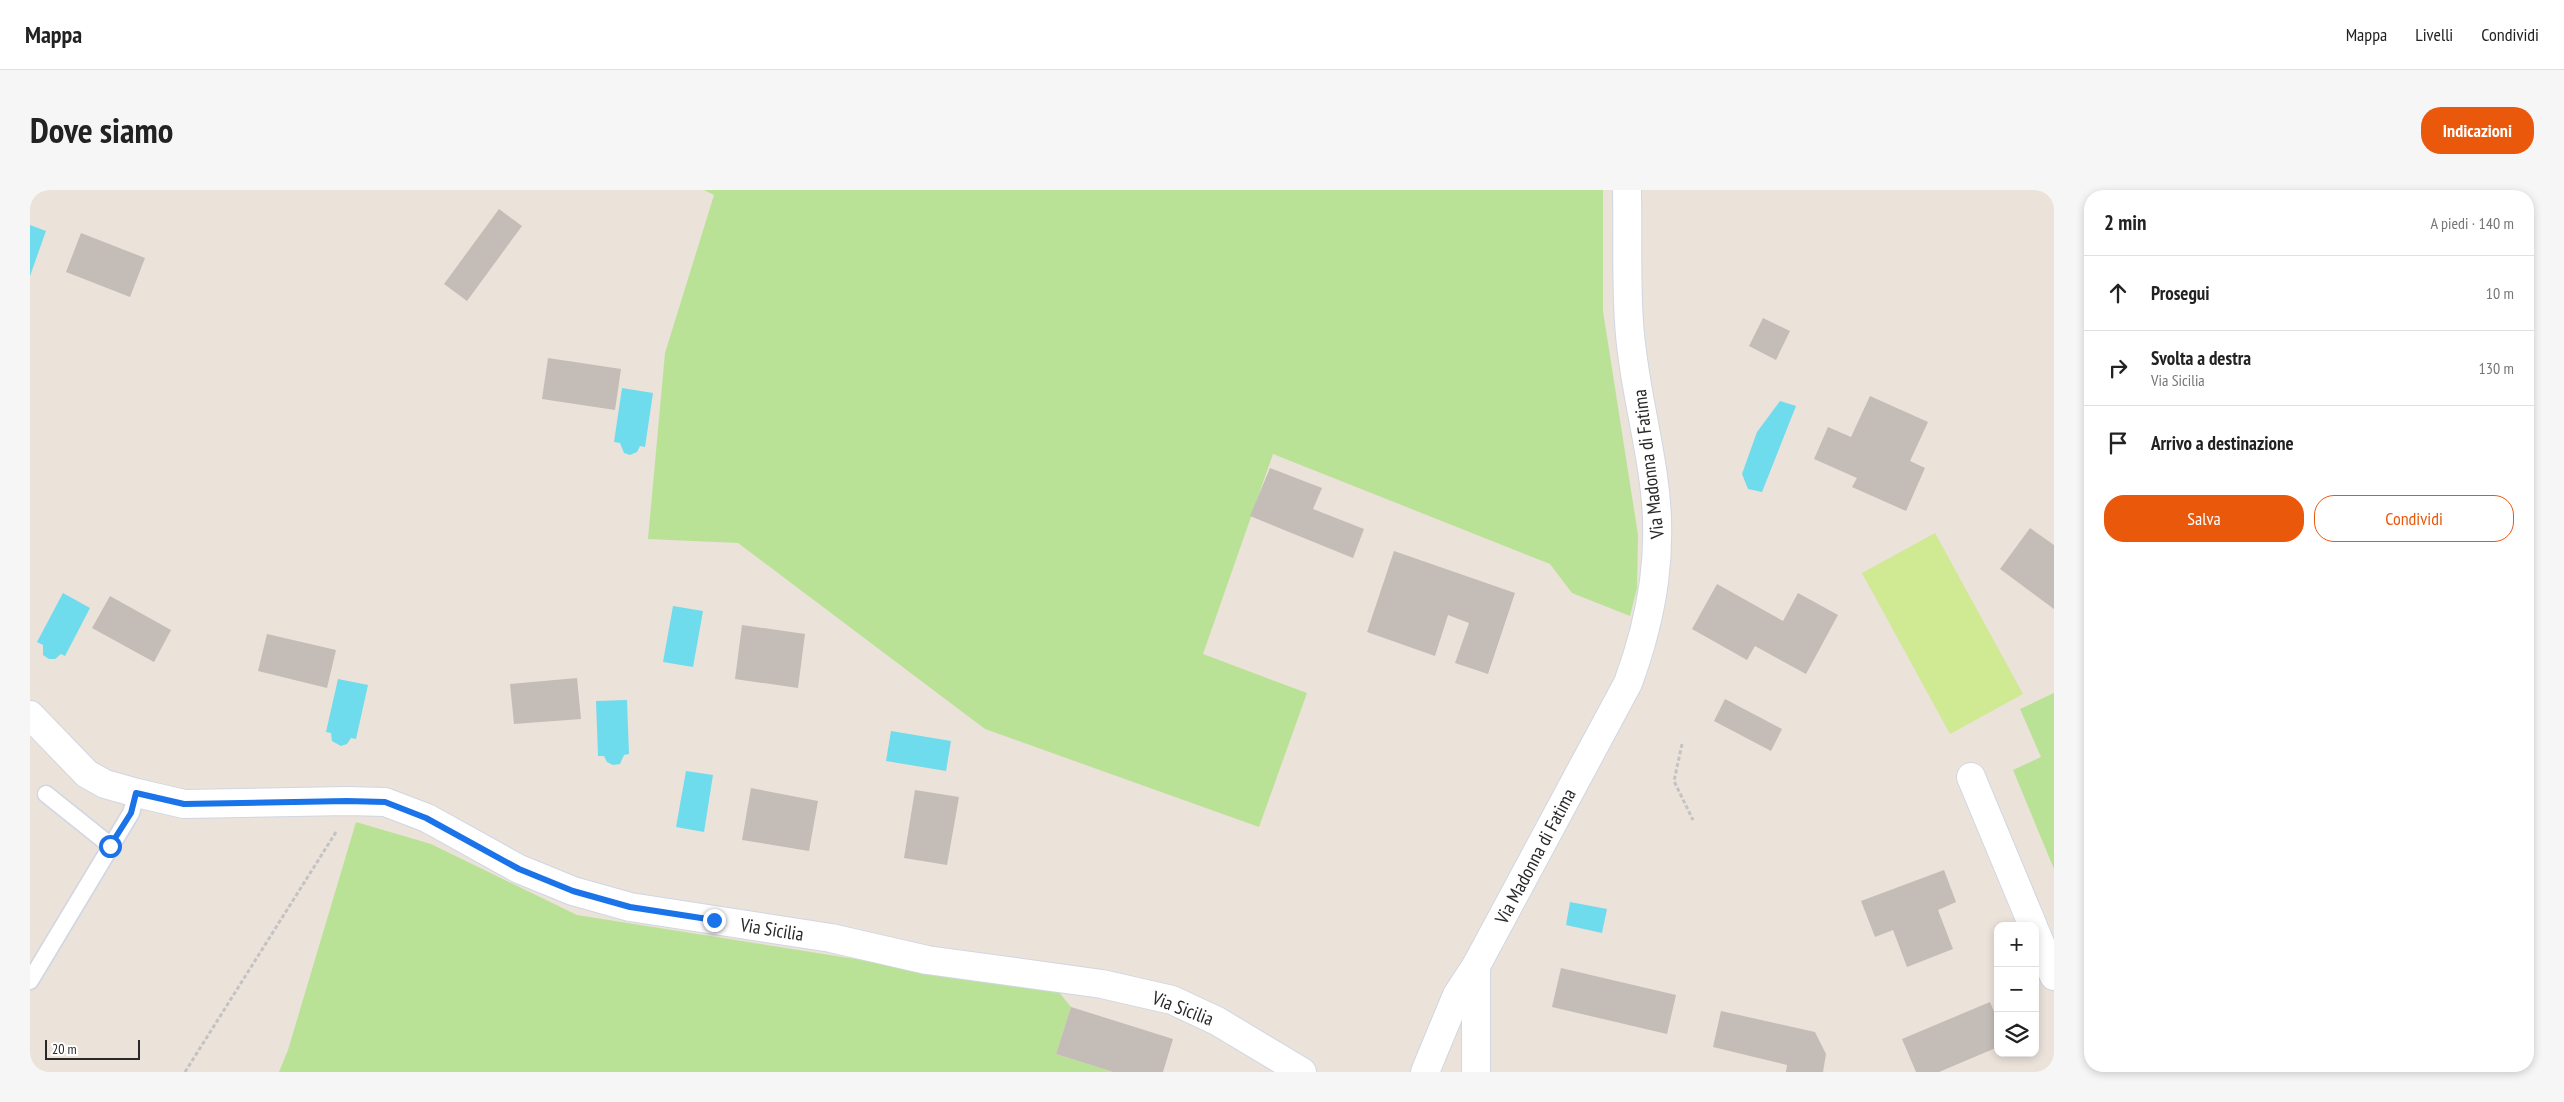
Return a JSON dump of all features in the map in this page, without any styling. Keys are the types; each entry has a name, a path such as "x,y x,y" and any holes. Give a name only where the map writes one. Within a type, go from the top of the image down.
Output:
{"street":[{"name":"Via Madonna di Fatima","path":"1425,1072 1457,995 1476,966 1628,684 1640,650 1654,592 1658,547 1653,477 1629,323 1627,190"},
{"name":"Via Sicilia","path":"30,715 86,774 105,784 136,793 184,804 385,802 426,818 519,869 573,891 630,907 831,938 927,960 1102,984 1172,1000 1217,1020 1302,1072"},
{"path":"1971,777 2031,922"},
{"path":"2039,940 2054,976"},
{"path":"1476,966 1476,1072"}],"lane":[{"path":"30,981 131,813 136,793"},
{"path":"46,794 110,846"}],"path":[{"path":"1682,744 1674,781 1693,820"},
{"path":"185,1072 341,823 347,801"}],"green space":[{"path":"704,190 1603,190 1603,311 1638,535 1637,588 1630,616 1572,593 1550,564 1273,454 1203,654 1307,693 1259,827 985,729 738,543 648,539 665,353 714,195"},
{"path":"1935,533 2023,694 1950,734 1862,573"},
{"path":"2054,693 2054,869 2013,770 2041,757 2020,709"},
{"path":"356,822 431,844 577,915 1058,991 1071,1007 1056,1054 1113,1072 279,1072 288,1050"}],"water":[{"path":"30,225 46,231 30,276"},
{"path":"622,388 653,393 645,447 640,446 637,452 630,455 624,453 620,443 614,442"},
{"path":"1780,401 1796,406 1762,492 1748,489 1742,474 1757,432"},
{"path":"63,593 90,608 65,656 61,654 55,659 49,659 43,655 43,645 37,642"},
{"path":"673,606 703,611 693,667 663,662"},
{"path":"338,679 368,685 356,739 351,738 347,744 341,746 332,741 331,733 326,732"},
{"path":"627,700 629,754 624,755 620,764 613,765 607,762 604,756 598,756 596,701"},
{"path":"891,731 951,741 946,771 886,761"},
{"path":"686,771 713,775 704,832 676,827"},
{"path":"1570,902 1607,909 1602,933 1566,925"}],"building":[{"path":"499,209 522,226 467,301 444,284"},
{"path":"81,233 145,258 130,297 66,272"},
{"path":"1763,318 1790,331 1776,360 1749,346"},
{"path":"548,358 621,369 615,410 542,399"},
{"path":"1870,396 1928,422 1910,461 1925,468 1906,511 1852,487 1857,478 1814,459 1828,427 1851,437"},
{"path":"1270,468 1322,488 1313,509 1364,529 1353,558 1250,516"},
{"path":"2030,528 2054,545 2054,609 2000,569"},
{"path":"1394,551 1515,593 1488,674 1455,663 1469,623 1448,615 1435,656 1367,632"},
{"path":"1717,584 1783,621 1798,593 1838,615 1806,674 1755,646 1747,660 1692,629"},
{"path":"110,596 171,630 154,662 92,628"},
{"path":"742,625 805,634 798,688 735,679"},
{"path":"267,634 336,650 327,688 258,671"},
{"path":"577,678 581,719 514,724 510,684"},
{"path":"1725,699 1782,729 1771,751 1714,721"},
{"path":"751,788 818,801 809,851 742,840"},
{"path":"915,790 959,797 947,865 904,858"},
{"path":"1944,870 1956,902 1938,910 1953,949 1907,967 1893,930 1875,937 1861,901"},
{"path":"1561,968 1676,995 1667,1034 1552,1007"},
{"path":"1990,1002 1994,1012 1994,1049 1939,1072 1916,1072 1902,1039"},
{"path":"1071,1007 1173,1039 1163,1072 1113,1072 1056,1054"},
{"path":"1721,1011 1815,1032 1826,1054 1823,1072 1786,1072 1787,1065 1713,1047"}],"route":[{"path":"110,846 131,813 136,793 184,804 385,802 426,818 519,869 573,891 630,907 714,920"}]}
